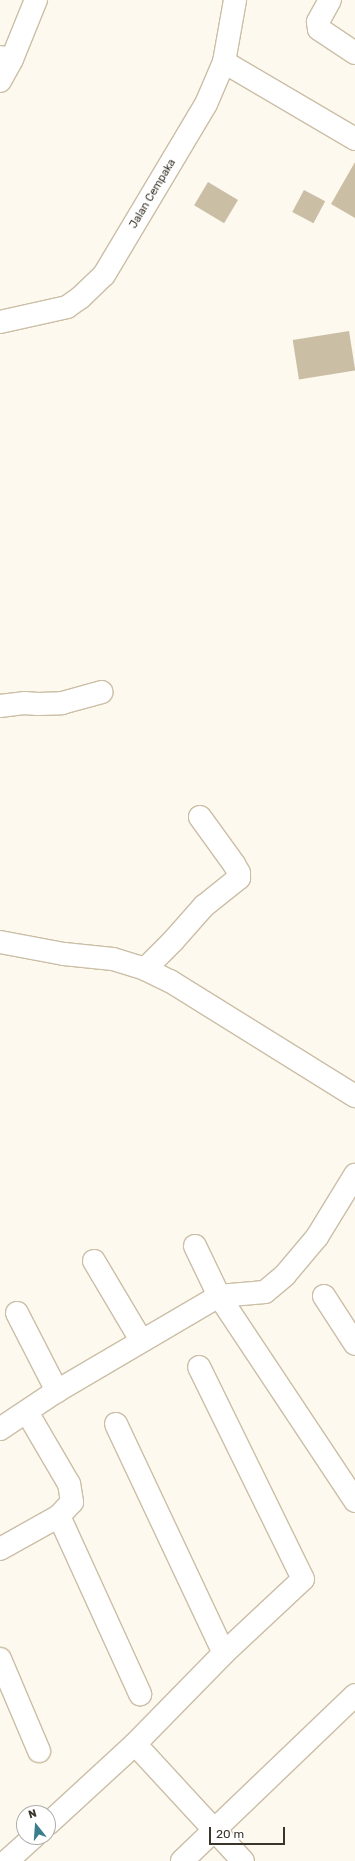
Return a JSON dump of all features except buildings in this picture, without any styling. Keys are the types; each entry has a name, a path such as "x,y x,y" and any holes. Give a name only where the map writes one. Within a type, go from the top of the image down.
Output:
{"street":[{"path":"0,81 6,58 36,0"},
{"name":"Jalan Cempaka","path":"0,322 67,307 80,298 104,275 206,104 224,62 235,0"},
{"path":"330,0 318,22 319,29 328,37 355,53"},
{"path":"224,62 355,140"},
{"path":"0,706 24,703 62,703 102,692"},
{"path":"145,968 173,941 204,906 239,878 239,873 234,864 200,817"},
{"path":"0,942 64,954 113,959 145,968 176,985 355,1096"},
{"path":"0,1429 57,1391 141,1340 219,1296 265,1292 285,1275 317,1236 355,1175"},
{"path":"195,1246 219,1296 355,1501"},
{"path":"94,1262 141,1340"},
{"path":"324,1296 355,1344"},
{"path":"16,1313 57,1391"},
{"path":"56,1817 135,1744 224,1653 303,1579 199,1367"},
{"path":"0,1549 59,1516 72,1502 69,1484 27,1412"},
{"path":"116,1424 224,1653"},
{"path":"59,1516 140,1694"},
{"path":"1,1663 39,1751"},
{"path":"182,1861 355,1695"},
{"path":"135,1744 243,1861"},
{"path":"7,1861 25,1845"}]}
